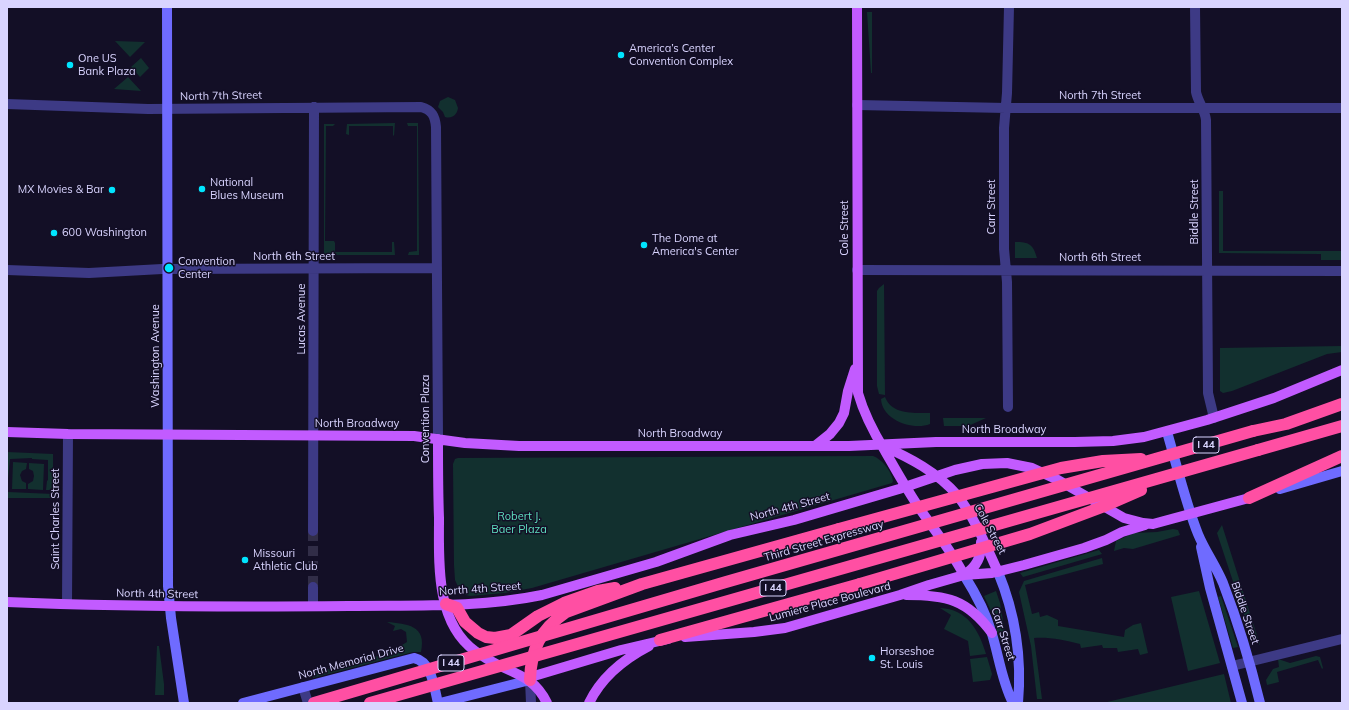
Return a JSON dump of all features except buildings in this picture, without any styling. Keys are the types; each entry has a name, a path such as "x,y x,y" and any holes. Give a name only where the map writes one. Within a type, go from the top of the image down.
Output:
{"highway":[{"name":"Third Street Expressway","path":"314,703 726,582 1253,431 1286,424 1342,404"},
{"path":"1286,424 1342,410"},
{"name":"I 44","path":"370,703 1342,426"},
{"path":"1249,498 1342,456"},
{"path":"530,680 532,659 535,648 546,630 558,617 577,607 642,584 1061,468 1103,461 1160,458"},
{"path":"660,640 860,584 1030,534 1102,507 1176,473"},
{"path":"446,604 457,608 465,622 478,633 486,637 495,638 511,635 545,612 580,596 598,591 642,584"}],"main road":[{"name":"Cole Street","path":"857,7 858,393 881,445 906,487 958,563 964,575"},
{"path":"815,446 830,434 839,423 844,413 848,391 857,363"},
{"name":"North Broadway","path":"7,432 168,435 414,436 486,445 519,446 815,446 936,442 1096,442 1144,437 1167,432 1274,398 1342,370"},
{"name":"Convention Plaza","path":"438,439 440,575 446,604 452,623 461,638 486,659 530,680"},
{"name":"Cole Street","path":"881,445 914,461 936,476 956,495 969,513 998,572"},
{"path":"936,476 969,467 993,463 1032,468 1058,480 1124,518 1153,524 1249,498"},
{"name":"North 4th Street","path":"7,602 170,607 446,604 513,600 542,595 656,562 730,535 794,520 906,487 936,476"},
{"name":"Lumiere Place Boulevard","path":"530,680 534,676 660,640 770,631 796,625 964,575 998,572 1084,548 1130,529 1153,524"},
{"path":"964,575 971,571 980,557 980,534"},
{"path":"900,595 932,595 950,599 970,610 992,633"},
{"path":"589,703 599,686 609,675 632,656 660,640"},
{"path":"530,680 547,703"}],"street":[{"name":"Washington Avenue","path":"167,7 168,578 170,607 184,703"},
{"name":"Carr Street","path":"1008,7 1004,136 1004,249 1006,270 1008,407"},
{"name":"Biddle Street","path":"1195,7 1196,92 1206,120 1208,393 1214,418"},
{"name":"North 7th Street","path":"7,104 167,109 421,107 428,109 433,114"},
{"name":"North 7th Street","path":"857,105 1006,108 1342,108"},
{"name":"Lucas Avenue","path":"313,532 314,107"},
{"name":"Convention Plaza","path":"433,114 436,127 438,439"},
{"name":"North 6th Street","path":"7,270 90,273 168,269 437,268"},
{"name":"North 6th Street","path":"858,270 1342,271"},
{"name":"Biddle Street","path":"1167,432 1199,535 1210,588 1242,703"},
{"name":"Saint Charles Street","path":"67,604 68,434"},
{"path":"1249,498 1342,471"},
{"name":"Biddle Street","path":"1199,535 1222,582 1249,661 1260,703"},
{"name":"Carr Street","path":"998,572 1007,597 1016,638 1020,682 1018,703"},
{"name":"Carr Street","path":"964,575 982,608 992,633 1005,683 1013,703"},
{"path":"313,587 313,606"},
{"path":"1232,666 1342,639"},
{"name":"North Memorial Drive","path":"242,703 414,658 420,659 425,663 433,682 439,703"},
{"path":"530,680 531,703"},
{"name":"Lumiere Place Boulevard","path":"439,703 530,680"},
{"path":"303,687 308,703"}],"green space":[{"path":"867,12 872,12 872,73 871,73"},
{"path":"115,41 145,42 130,57"},
{"path":"141,58 149,68 140,77 131,67"},
{"path":"128,77 141,91 114,89"},
{"path":"448,97 455,100 458,108 452,117 445,117 443,112 438,107 440,101"},
{"path":"395,123 394,136 393,126 349,126 349,135 346,134 347,124"},
{"path":"407,123 418,123 419,255 408,255 409,252 417,251 417,126 408,126"},
{"path":"324,124 335,124 333,126 326,126 325,241 334,241 335,252 392,252 392,242 394,242 395,255 324,255"},
{"path":"1219,191 1223,191 1223,251 1342,251 1342,260 1321,260 1321,254 1219,253"},
{"path":"1015,242 1027,243 1030,245 1037,258 1015,258"},
{"path":"884,284 885,395 879,394 877,386 877,291"},
{"path":"1342,346 1342,352 1327,354 1232,391 1223,393 1220,391 1220,348"},
{"path":"885,397 888,403 898,410 911,413 930,413 930,424 923,426 907,425 892,418 883,406 881,399"},
{"path":"943,418 986,418 968,426 944,426"},
{"path":"7,452 53,454 53,490 46,490 48,480 48,460 32,458 10,459 8,492 53,494 53,498 7,498"},
{"name":"Robert J. Baer Plaza","path":"873,456 880,460 889,470 893,481 892,483 532,588 504,593 470,596 460,591 455,580 453,464 455,459 458,458"},
{"path":"13,462 27,463 26,469 22,471 20,475 22,481 26,483 26,489 12,489"},
{"path":"29,463 44,464 43,490 28,489 28,484 33,481 34,476 33,471 29,469"},
{"path":"1222,525 1260,645 1252,639 1217,533"},
{"path":"1173,529 1178,530 1180,535 1133,549 1124,548 1114,551 1116,541 1134,533 1157,532"},
{"path":"1099,550 1102,554 1023,577 1020,573"},
{"path":"1102,558 1103,564 1025,585 1032,614 1039,612 1040,617 1047,615 1058,620 1058,626 1124,637 1125,630 1133,625 1141,623 1148,653 1140,655 1138,649 1118,652 1117,648 1103,648 1102,645 1081,648 1080,644 1068,641 1051,638 1034,638 1042,699 1037,699 1031,646 1019,592 1024,581"},
{"path":"996,591 1000,603 1006,639 1005,642 999,638 991,611 984,596"},
{"path":"1199,591 1220,663 1188,671 1171,597"},
{"path":"1221,596 1238,647 1233,648 1218,597"},
{"path":"940,608 958,612 970,622 980,637 986,654 970,656 968,641 944,629 951,615"},
{"path":"387,622 408,625 418,631 421,636 422,643 421,652 413,652 313,678 312,672 318,670 318,672 375,657 407,642 406,632 401,629 393,631 395,626"},
{"path":"157,646 159,646 164,695 155,695"},
{"path":"1316,656 1320,657 1322,669 1318,660 1277,672 1279,682 1267,685 1266,680 1273,669 1279,667 1278,659 1290,663"},
{"path":"987,657 992,674 990,680 973,682 970,659"},
{"path":"1224,674 1231,703 1103,703"}],"tunnel":[{"path":"313,531 313,587"}],"place":[{"name":"America’s Center Convention Complex","path":"621,55"},
{"name":"One US Bank Plaza","path":"70,65"},
{"name":"National Blues Museum","path":"202,189"},
{"name":"MX Movies & Bar","path":"112,190"},
{"name":"600 Washington","path":"54,233"},
{"name":"The Dome at America's Center","path":"644,245"},
{"name":"Convention Center","path":"169,268"},
{"name":"Missouri Athletic Club","path":"245,560"},
{"name":"Horseshoe St. Louis","path":"872,658"}]}
